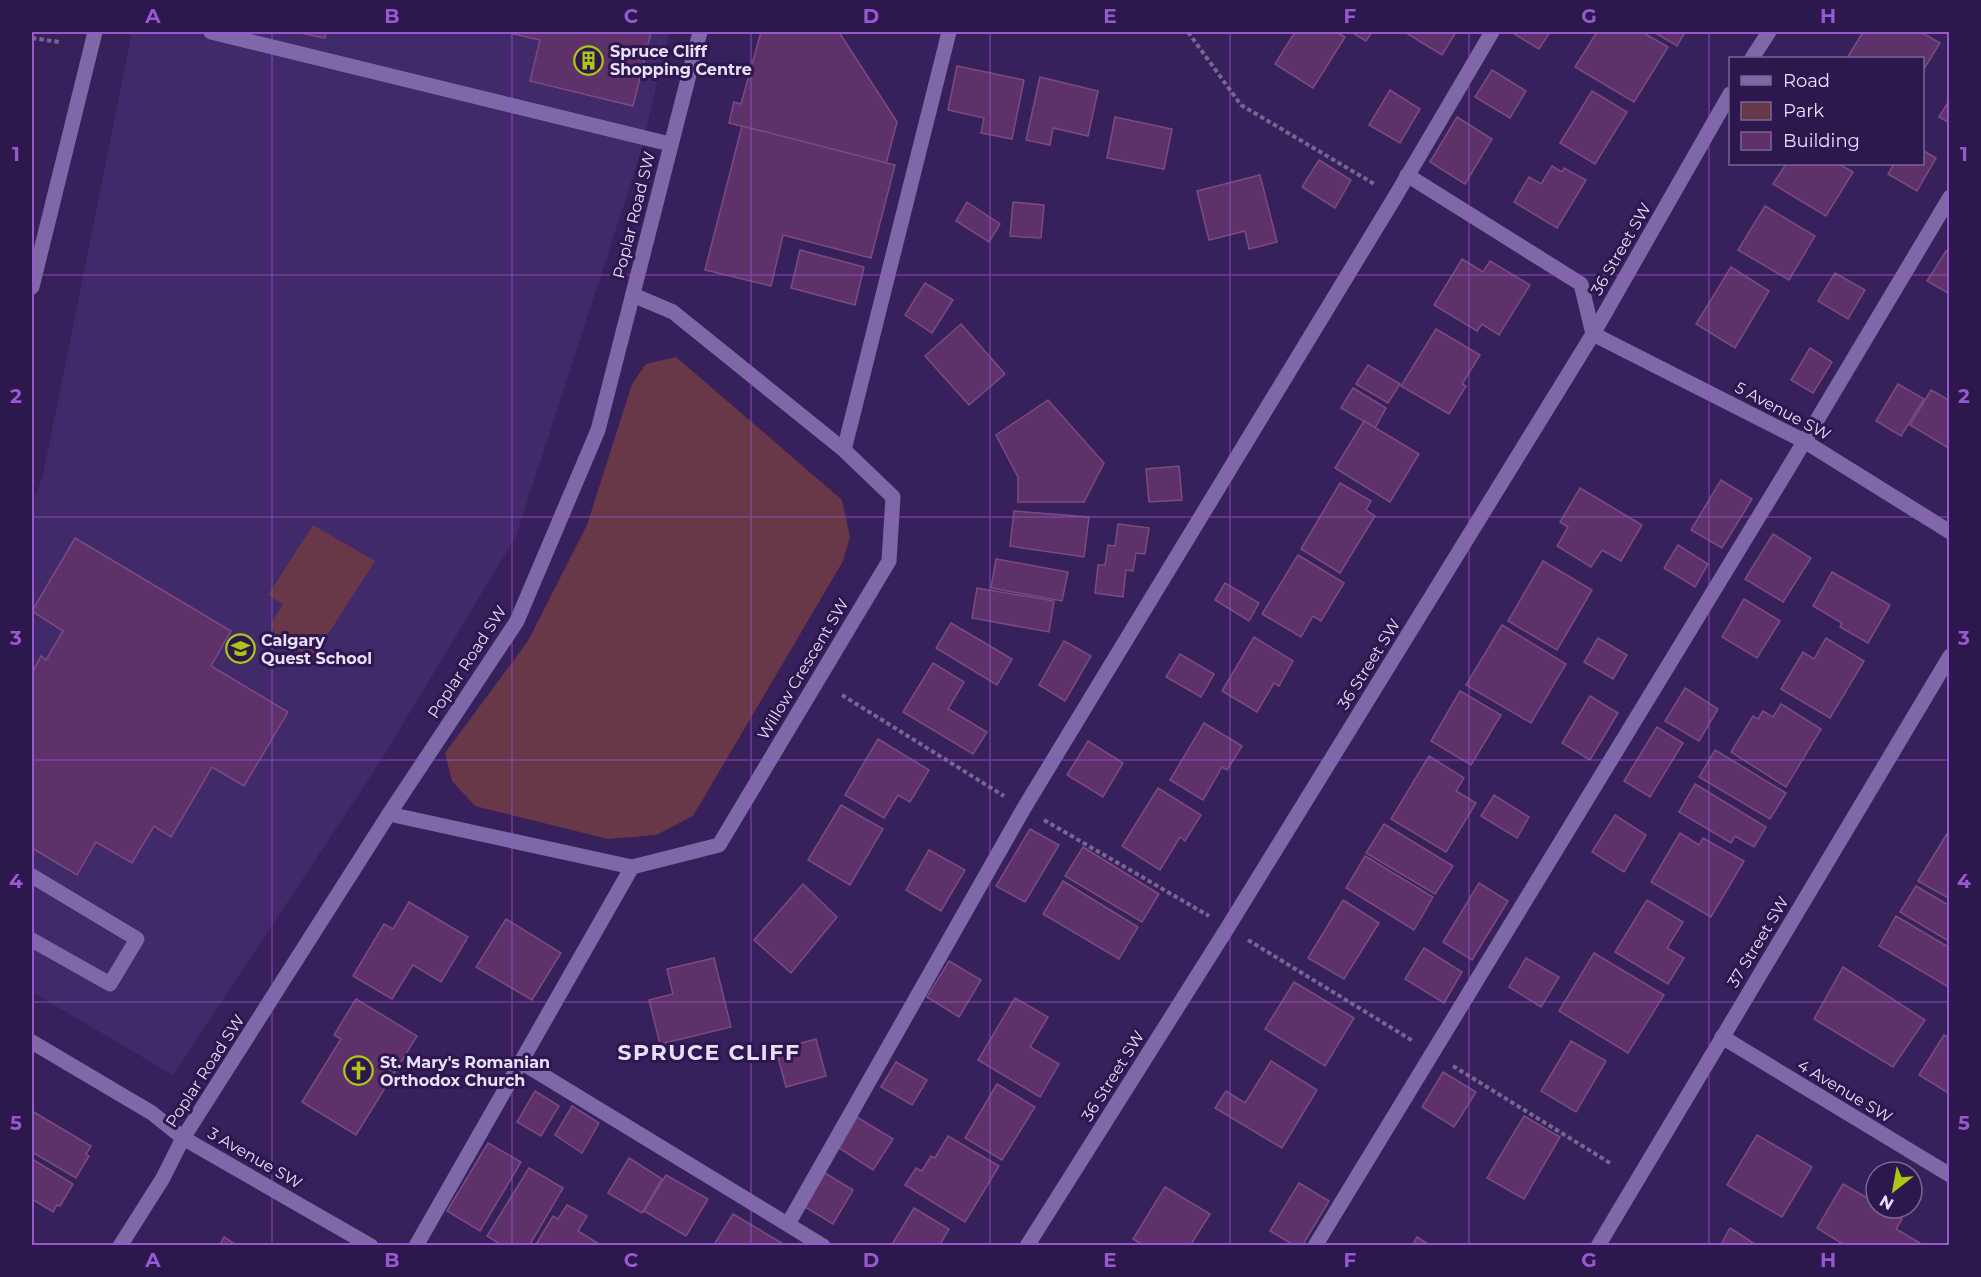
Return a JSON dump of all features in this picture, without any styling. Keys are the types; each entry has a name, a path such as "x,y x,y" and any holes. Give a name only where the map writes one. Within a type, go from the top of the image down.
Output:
{"street":[{"path":"32,288 95,32"},
{"path":"211,32 670,144"},
{"name":"Poplar Road SW","path":"120,1245 163,1178 183,1138 389,814 517,621 598,430 700,32"},
{"path":"844,450 949,32"},
{"path":"788,1224 1024,808 1492,32"},
{"path":"1753,57 1768,32"},
{"name":"36 Street SW","path":"1028,1245 1228,927 1593,334 1729,97"},
{"path":"1407,175 1581,284 1593,334"},
{"path":"1315,1245 1950,197"},
{"name":"Willow Crescent SW","path":"389,814 632,867 719,845 889,561 893,497 844,450 673,312 633,295"},
{"name":"5 Avenue SW","path":"1593,334 1804,441 1950,532"},
{"name":"37 Street SW","path":"1598,1245 1950,656"},
{"path":"416,1245 632,867"},
{"path":"32,876 137,939 110,984 32,939"},
{"name":"4 Avenue SW","path":"1722,1037 1950,1175"},
{"name":"3 Avenue SW","path":"32,1042 152,1113 183,1138 370,1245"},
{"path":"521,1062 823,1245"}],"path":[{"path":"1188,32 1241,105 1395,196"},
{"path":"32,38 59,42"}],"shaded area":[{"name":"Calgary Quest School","path":"132,32 669,32 640,155 516,536 380,762 173,1075 32,992 32,505 43,475"}],"green space":[{"path":"676,357 842,500 850,537 843,561 693,816 656,835 608,839 475,806 452,781 445,753 528,641 587,525 632,384 646,364"},
{"path":"313,525 375,561 312,659 277,638 271,624 283,604 268,595"}],"building":[{"path":"296,32 326,32 325,38"},
{"name":"Spruce Cliff Shopping Centre","path":"505,32 651,32 633,106 530,81 540,40"},
{"path":"761,32 839,32 897,122 886,164 729,123 734,102 741,104"},
{"path":"1295,32 1336,32 1345,37 1313,88 1275,64"},
{"path":"1351,32 1372,32 1366,41"},
{"path":"1410,32 1456,32 1442,55 1408,34"},
{"path":"1511,32 1550,32 1539,49"},
{"path":"1597,32 1642,32 1668,47 1634,102 1575,67"},
{"path":"1654,32 1685,32 1677,46"},
{"path":"1863,32 1921,32 1940,43 1924,69 1924,57 1848,57"},
{"path":"957,66 1024,80 1012,139 981,133 984,118 948,110"},
{"path":"1492,70 1526,91 1510,118 1475,97"},
{"path":"1040,77 1098,91 1088,136 1053,128 1050,145 1026,140"},
{"path":"1390,90 1420,109 1400,143 1369,125"},
{"path":"1592,91 1627,112 1595,164 1560,143"},
{"path":"1950,99 1950,123 1939,117"},
{"path":"1115,117 1172,129 1164,169 1107,158"},
{"path":"1457,117 1492,139 1465,184 1430,162"},
{"path":"742,126 895,165 871,258 783,235 771,286 705,270"},
{"path":"1924,151 1936,158 1917,191 1888,174 1893,165 1924,165"},
{"path":"1319,160 1351,180 1335,208 1302,187"},
{"path":"1785,165 1841,165 1853,172 1826,216 1773,184"},
{"path":"1552,166 1562,172 1564,168 1586,180 1557,228 1514,202 1529,177 1541,184"},
{"path":"1260,175 1277,242 1249,249 1245,231 1209,240 1197,191"},
{"path":"967,202 1000,224 989,242 956,221"},
{"path":"1013,202 1044,205 1041,238 1010,236"},
{"path":"1765,206 1815,236 1789,280 1738,250"},
{"path":"800,250 864,267 855,305 791,288"},
{"path":"1946,251 1950,253 1950,294 1927,281"},
{"path":"1462,259 1483,272 1490,261 1530,285 1499,335 1482,324 1477,331 1434,305"},
{"path":"1731,267 1769,291 1735,348 1696,324"},
{"path":"1835,273 1865,290 1848,319 1818,301"},
{"path":"925,283 953,300 932,333 905,315"},
{"path":"961,324 1005,374 969,405 925,356"},
{"path":"1436,329 1480,355 1462,384 1466,386 1449,414 1401,386"},
{"path":"1810,348 1832,362 1813,393 1791,380"},
{"path":"1368,365 1400,384 1388,403 1356,384"},
{"path":"1898,384 1924,399 1901,436 1876,421"},
{"path":"1353,388 1386,408 1375,428 1341,408"},
{"path":"1931,390 1950,401 1950,449 1910,425"},
{"path":"1048,400 1104,463 1084,502 1018,502 1018,477 996,435"},
{"path":"1364,421 1419,454 1390,502 1335,468"},
{"path":"1179,466 1182,500 1149,502 1146,469"},
{"path":"1721,480 1752,499 1722,548 1691,530"},
{"path":"1340,483 1371,501 1366,510 1375,516 1340,573 1301,549"},
{"path":"1580,488 1642,525 1621,561 1602,550 1591,567 1557,546 1568,527 1560,522"},
{"path":"1014,511 1089,517 1084,557 1010,546"},
{"path":"1118,524 1149,528 1145,554 1136,553 1133,571 1126,570 1123,597 1095,593 1098,565 1105,565 1108,545 1115,546"},
{"path":"1773,534 1811,558 1783,602 1745,579"},
{"path":"75,538 231,631 211,666 288,712 244,786 212,767 171,837 154,826 132,863 96,842 77,875 32,848 32,673 41,656 46,660 63,631 32,611"},
{"path":"1678,545 1708,564 1695,587 1664,568"},
{"path":"1298,555 1344,583 1321,621 1313,616 1301,637 1262,614"},
{"path":"996,559 1068,572 1062,601 991,588"},
{"path":"1543,561 1592,590 1557,650 1508,621"},
{"path":"1832,572 1890,605 1868,643 1840,627 1842,623 1813,606"},
{"path":"1225,583 1259,603 1249,621 1215,600"},
{"path":"977,588 1054,601 1049,632 972,618"},
{"path":"1744,599 1780,621 1757,658 1722,637"},
{"path":"951,623 1012,659 997,685 936,648"},
{"path":"1502,625 1566,664 1531,723 1466,685"},
{"path":"1254,637 1293,661 1279,686 1274,683 1257,712 1222,691"},
{"path":"1598,638 1627,655 1613,679 1584,662"},
{"path":"1826,638 1864,661 1830,718 1781,689 1803,652 1814,659"},
{"path":"1064,641 1091,656 1065,701 1039,685"},
{"path":"1180,654 1214,674 1201,697 1166,677"},
{"path":"933,663 964,682 948,709 987,732 973,754 903,712"},
{"path":"1685,688 1718,709 1699,741 1665,721"},
{"path":"1460,691 1501,715 1471,765 1431,741"},
{"path":"1590,696 1618,713 1590,760 1562,743"},
{"path":"1781,704 1821,729 1786,787 1731,752 1753,716 1758,719 1763,711 1773,717"},
{"path":"1204,723 1242,746 1227,770 1222,767 1203,800 1170,780"},
{"path":"1657,727 1683,743 1650,797 1624,781"},
{"path":"878,739 929,770 910,802 898,795 884,818 845,795"},
{"path":"1088,741 1123,763 1103,797 1067,775"},
{"path":"1715,750 1786,793 1770,819 1699,777"},
{"path":"1429,756 1464,778 1456,791 1476,803 1446,852 1391,819"},
{"path":"1695,784 1766,827 1754,847 1735,836 1731,843 1679,812"},
{"path":"1158,788 1201,815 1185,841 1180,837 1160,870 1122,846"},
{"path":"1494,795 1529,817 1517,838 1481,816"},
{"path":"841,805 883,829 850,885 808,860"},
{"path":"1615,815 1646,835 1624,872 1592,852"},
{"path":"1384,824 1453,866 1435,894 1366,853"},
{"path":"1030,829 1059,845 1025,902 996,886"},
{"path":"1950,829 1950,899 1918,881"},
{"path":"1680,833 1699,845 1703,838 1744,861 1711,917 1651,882"},
{"path":"1083,847 1159,894 1142,922 1065,876"},
{"path":"929,850 965,870 941,911 906,890"},
{"path":"1365,856 1433,897 1414,930 1346,888"},
{"path":"1063,881 1138,927 1119,959 1043,914"},
{"path":"1479,883 1508,901 1472,960 1443,942"},
{"path":"803,884 837,917 791,973 754,940"},
{"path":"1916,886 1950,906 1950,942 1900,912"},
{"path":"1343,900 1379,923 1344,979 1308,958"},
{"path":"1647,900 1683,922 1667,948 1684,958 1668,984 1615,952"},
{"path":"409,902 468,937 441,982 413,965 392,999 353,976 384,924 393,929"},
{"path":"1896,916 1950,948 1950,988 1879,946"},
{"path":"506,919 561,953 532,1000 476,967"},
{"path":"1424,948 1462,972 1444,1003 1405,979"},
{"path":"1594,953 1664,995 1628,1053 1559,1011"},
{"path":"714,958 731,1027 660,1044 649,1000 673,994 667,969"},
{"path":"1526,958 1559,977 1541,1007 1509,987"},
{"path":"949,961 981,980 959,1017 927,997"},
{"path":"1843,967 1925,1020 1893,1067 1814,1019"},
{"path":"1294,982 1354,1018 1325,1066 1265,1029"},
{"path":"1015,998 1048,1017 1030,1047 1059,1064 1040,1097 978,1060"},
{"name":"St. Mary's Romanian Orthodox Church","path":"356,999 417,1036 356,1135 302,1102 341,1039 334,1035"},
{"path":"1944,1035 1950,1038 1950,1094 1919,1075"},
{"path":"816,1039 826,1076 786,1087 776,1050"},
{"path":"1571,1041 1606,1061 1576,1112 1541,1091"},
{"path":"1271,1061 1317,1090 1282,1148 1215,1108 1226,1091 1245,1103"},
{"path":"896,1062 927,1080 912,1105 881,1087"},
{"path":"1443,1072 1476,1092 1454,1127 1422,1107"},
{"path":"997,1084 1035,1107 1002,1160 965,1138"},
{"path":"535,1091 559,1106 541,1136 517,1122"},
{"path":"572,1106 599,1123 582,1153 555,1135"},
{"path":"32,1111 91,1146 86,1154 89,1156 76,1178 32,1152"},
{"path":"1524,1116 1560,1137 1524,1199 1487,1178"},
{"path":"857,1117 893,1139 873,1170 839,1148"},
{"path":"1757,1135 1812,1167 1782,1217 1727,1185"},
{"path":"948,1136 999,1166 965,1222 905,1185 916,1168 922,1171 931,1156 935,1158"},
{"path":"488,1143 521,1162 480,1231 447,1211"},
{"path":"629,1158 662,1179 642,1213 608,1193"},
{"path":"32,1159 73,1184 60,1206 57,1205 53,1212 32,1199"},
{"path":"529,1168 563,1188 529,1246 503,1246 487,1236"},
{"path":"825,1173 853,1190 833,1224 805,1207"},
{"path":"666,1175 708,1199 686,1236 644,1211"},
{"path":"1299,1183 1329,1201 1302,1246 1295,1246 1270,1231"},
{"path":"1843,1184 1864,1196 1864,1220 1901,1220 1896,1229 1925,1246 1846,1246 1817,1228"},
{"path":"1165,1187 1210,1214 1190,1246 1144,1246 1133,1239"},
{"path":"567,1205 587,1216 578,1231 602,1246 535,1246 553,1216 558,1219"},
{"path":"914,1208 949,1229 939,1246 891,1246"},
{"path":"733,1214 785,1245 719,1246 715,1243"},
{"path":"1730,1228 1758,1246 1720,1246"},
{"path":"224,1237 238,1246 219,1246"},
{"path":"1417,1237 1431,1246 1412,1246"}],"place":[{"name":"Spruce Cliff Shopping Centre","path":"589,60"},
{"name":"Calgary Quest School","path":"240,649"},
{"name":"St. Mary's Romanian Orthodox Church","path":"359,1071"}],"district":[{"name":"SPRUCE CLIFF","path":"709,1052"}]}
